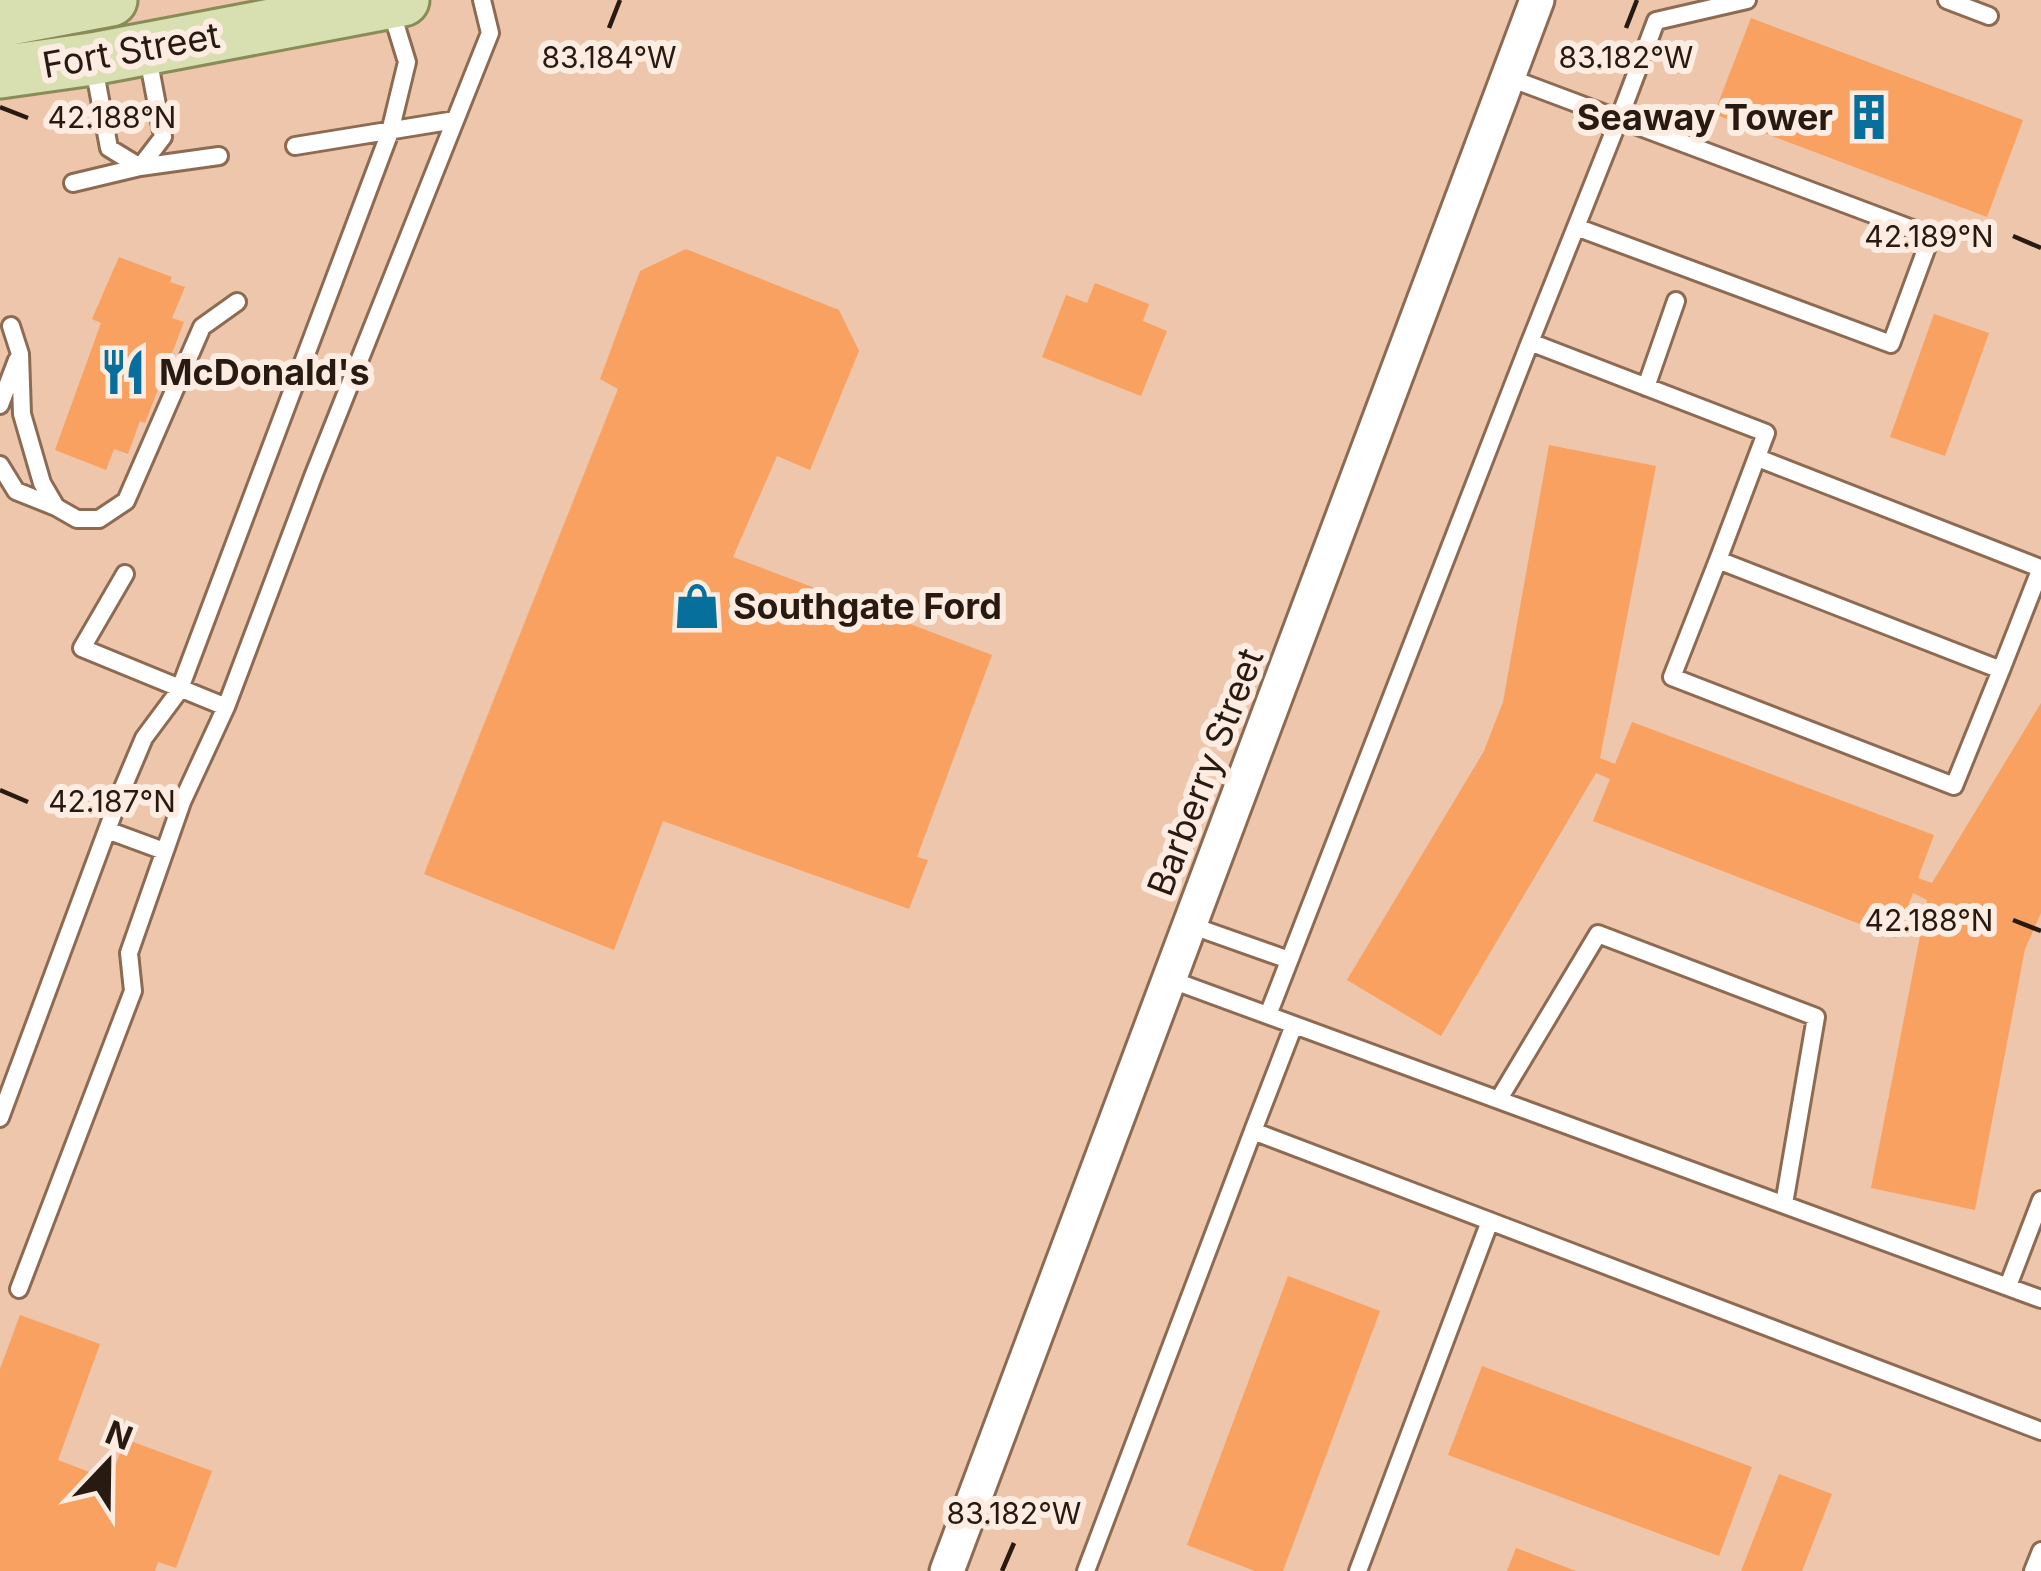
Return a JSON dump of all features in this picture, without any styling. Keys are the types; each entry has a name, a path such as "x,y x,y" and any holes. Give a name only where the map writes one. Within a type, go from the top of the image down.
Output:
{"main road":[{"path":"0,21 111,0"},
{"name":"Fort Street","path":"0,72 396,2"}],"street":[{"name":"Barberry Street","path":"947,1571 1537,0"}],"lane":[{"path":"20,1289 133,991 129,953 182,802 226,707 490,33 482,0"},
{"path":"1268,1015 1656,21 1747,0"},
{"path":"1947,0 1989,16"},
{"path":"0,1118 144,739 179,691 390,132 407,62 396,2"},
{"path":"140,167 163,136 146,49"},
{"path":"92,59 109,148 140,167"},
{"path":"1507,77 1931,236 1891,344 1576,227"},
{"path":"295,146 455,120"},
{"path":"73,183 219,156"},
{"path":"1646,387 1676,301"},
{"path":"0,465 16,491 76,518 99,519 126,501 202,327 237,302"},
{"path":"10,326 20,354 22,414 41,483 56,507"},
{"path":"1530,342 1766,434 1672,677 1954,786 2040,568 1758,458"},
{"path":"0,405 20,354"},
{"path":"1718,560 2001,670"},
{"path":"125,574 82,648 226,707"},
{"path":"107,830 164,851"},
{"path":"1190,925 1289,960"},
{"path":"1498,1099 1598,934 1816,1018 1784,1204"},
{"path":"1169,979 2041,1299"},
{"path":"1086,1571 1294,1025"},
{"path":"1253,1131 2041,1431"},
{"path":"2008,1286 2041,1200"},
{"path":"1358,1571 1490,1221"},
{"path":"2033,1571 2041,1551"}],"building":[{"name":"Seaway Tower","path":"1751,18 2023,120 1987,217 1714,114"},
{"name":"Southgate Ford","path":"686,249 839,310 859,351 810,470 777,456 733,557 992,655 917,857 928,860 909,909 663,821 614,950 424,874 618,389 600,379 640,271"},
{"name":"McDonald's","path":"119,257 172,277 170,282 185,287 172,318 184,322 145,423 140,421 128,454 114,449 106,470 55,450 101,323 92,319"},
{"path":"1095,283 1149,304 1143,321 1167,331 1141,396 1042,357 1066,295 1087,303"},
{"path":"1934,314 1989,333 1945,456 1890,437"},
{"path":"1549,445 1656,466 1600,758 1615,764 1632,722 1934,835 1918,878 1932,883 2041,703 2041,913 2025,949 1975,1210 1871,1188 1927,900 1913,893 1896,938 1593,821 1610,779 1596,773 1441,1036 1347,980 1484,751 1503,702"},
{"path":"1288,1276 1380,1311 1283,1571 1255,1571 1187,1545"},
{"path":"20,1315 100,1344 58,1460 110,1480 125,1439 212,1471 176,1568 158,1562 155,1571 0,1571 0,1369"},
{"path":"1482,1366 1752,1467 1719,1556 1448,1455"},
{"path":"1779,1474 1832,1494 1802,1571 1741,1571"},
{"path":"1516,1548 1576,1571 1507,1571"}],"place":[{"name":"Seaway Tower","path":"1869,117"},
{"name":"McDonald's","path":"123,372"},
{"name":"Southgate Ford","path":"697,606"}]}
